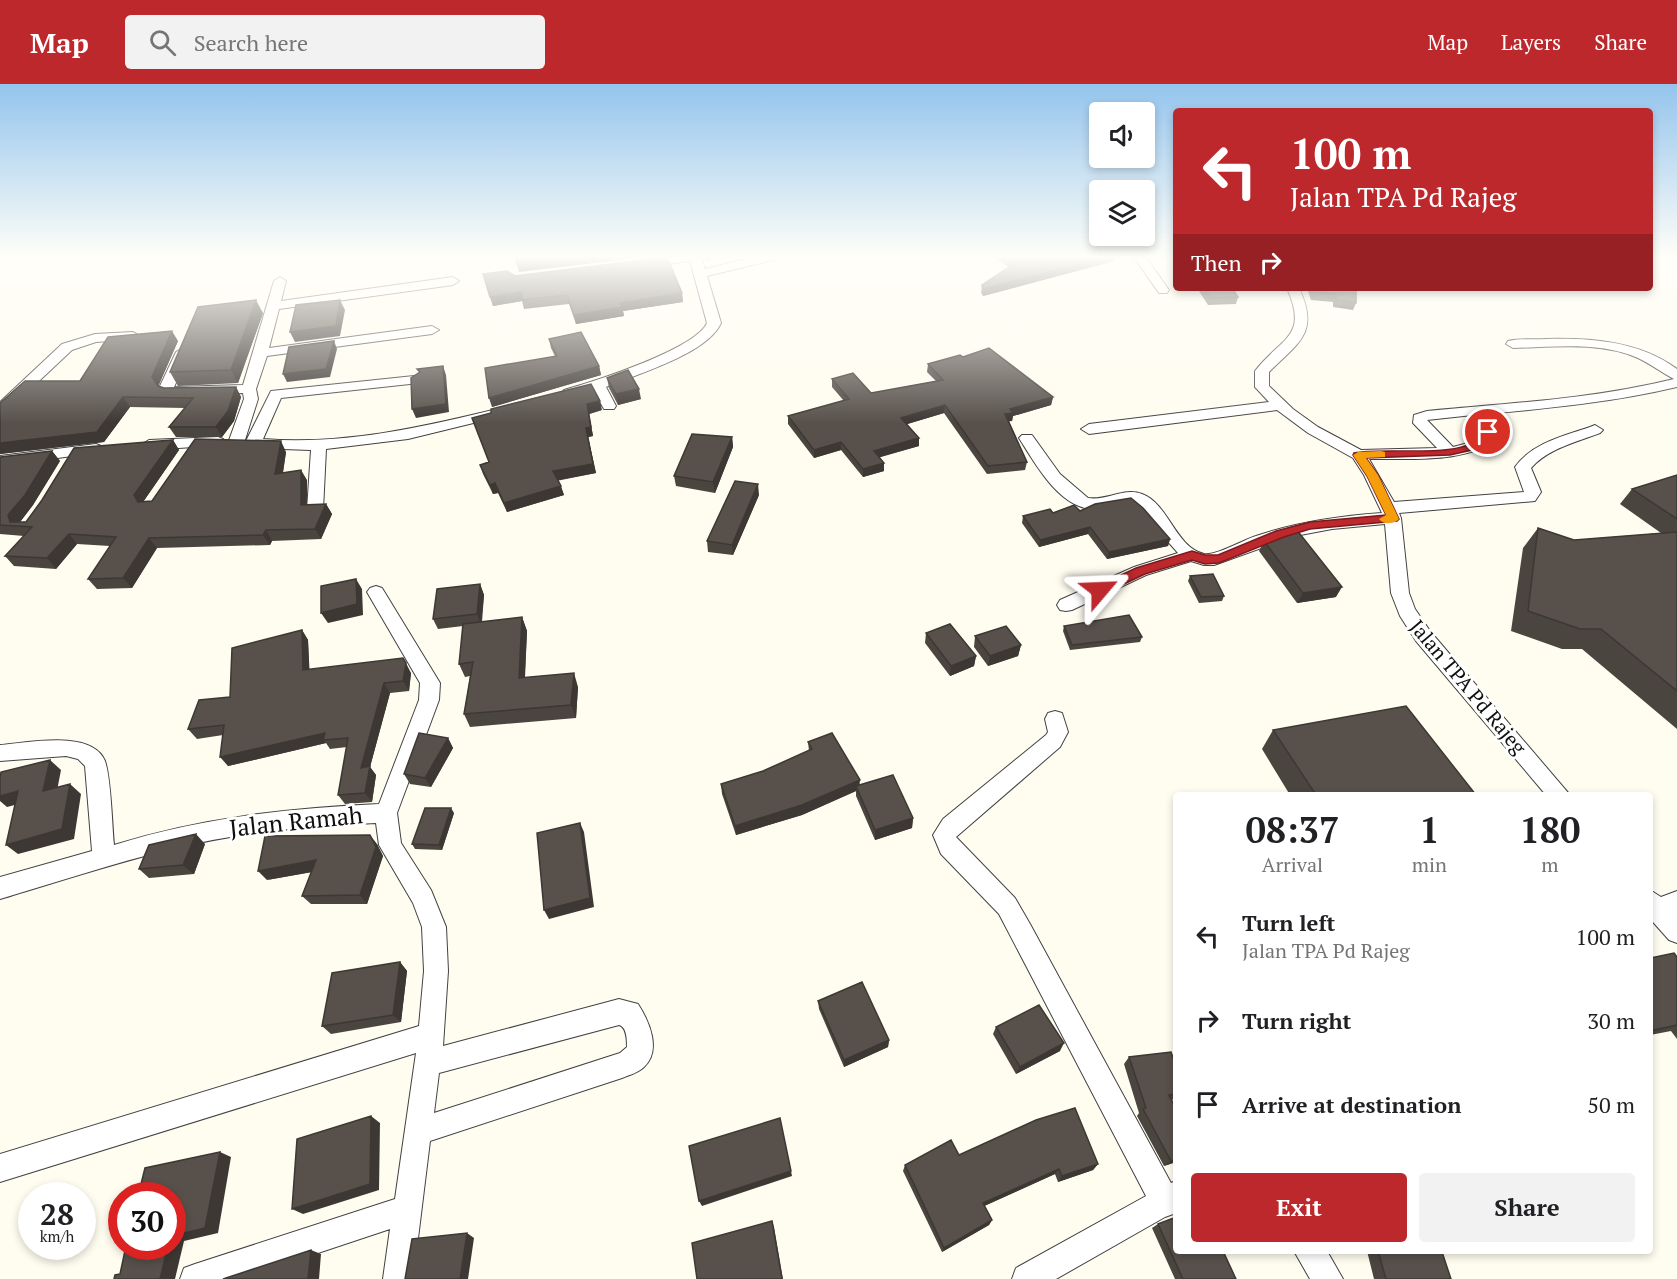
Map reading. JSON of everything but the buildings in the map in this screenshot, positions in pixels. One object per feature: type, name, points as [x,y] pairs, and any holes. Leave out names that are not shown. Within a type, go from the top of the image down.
[{"type":"street","points":[[236,442],[251,399],[249,389],[272,312]]},
{"type":"street","points":[[555,397],[598,385],[692,346],[710,332],[714,323],[711,312]]},
{"type":"street","name":"Jalan TPA Pd Rajeg","points":[[1304,312],[1301,331],[1262,371],[1262,387],[1279,405],[1313,430],[1358,455],[1372,475],[1391,514],[1400,593],[1406,611],[1423,636],[1556,792]]},
{"type":"street","points":[[261,353],[432,330]]},
{"type":"street","points":[[0,410],[67,347],[95,338],[136,336]]},
{"type":"street","points":[[190,337],[167,386],[168,391],[249,389]]},
{"type":"street","points":[[1513,344],[1614,345],[1639,354],[1677,376]]},
{"type":"street","points":[[253,442],[276,394],[414,380]]},
{"type":"street","points":[[1450,452],[1420,423],[1419,418],[1427,415],[1561,403],[1639,392],[1677,383]]},
{"type":"street","points":[[598,385],[609,406]]},
{"type":"street","points":[[1089,429],[1279,405]]},
{"type":"street","points":[[130,446],[196,442],[253,442],[320,446],[415,432],[513,408]]},
{"type":"street","points":[[1358,455],[1450,452],[1481,445],[1490,435],[1478,411]]},
{"type":"street","points":[[1027,438],[1062,485],[1080,501],[1089,504],[1123,497],[1139,498],[1192,555],[1205,560],[1219,559],[1269,538],[1310,525],[1529,497],[1533,492],[1532,487],[1522,467],[1527,461],[1541,452],[1595,430]]},
{"type":"street","points":[[183,460],[196,442]]},
{"type":"street","points":[[315,510],[320,446]]},
{"type":"street","points":[[0,461],[108,448]]},
{"type":"street","points":[[64,470],[75,452]]},
{"type":"street","points":[[1066,605],[1140,571],[1192,555]]},
{"type":"street","points":[[376,592],[430,682],[429,700],[386,813]]},
{"type":"street","points":[[1027,1279],[1171,1199],[1119,1118],[1007,906],[949,847],[944,835],[951,826],[1053,741],[1058,732],[1055,719]]},
{"type":"street","points":[[0,753],[66,748],[84,752],[95,763],[104,858]]},
{"type":"street","name":"Jalan Ramah","points":[[0,888],[183,835],[302,817],[386,813],[390,845],[423,898],[434,927],[436,971],[431,1035],[398,1279]]},
{"type":"street","points":[[1659,906],[1677,932]]},
{"type":"street","points":[[417,1132],[622,1065],[635,1059],[640,1050],[636,1022],[629,1013],[619,1012],[427,1063]]},
{"type":"street","points":[[0,1168],[431,1035]]},
{"type":"street","points":[[195,1279],[407,1209]]},
{"type":"street","points":[[1311,1254],[1328,1279]]},
{"type":"slow traffic","points":[[1381,455],[1358,455],[1372,475],[1393,519],[1385,519]]},
{"type":"route","points":[[1100,590],[1140,571],[1192,555],[1205,560],[1219,559],[1236,550],[1310,525],[1393,519],[1372,475],[1358,455],[1450,452],[1481,445],[1490,435],[1488,432]]}]
